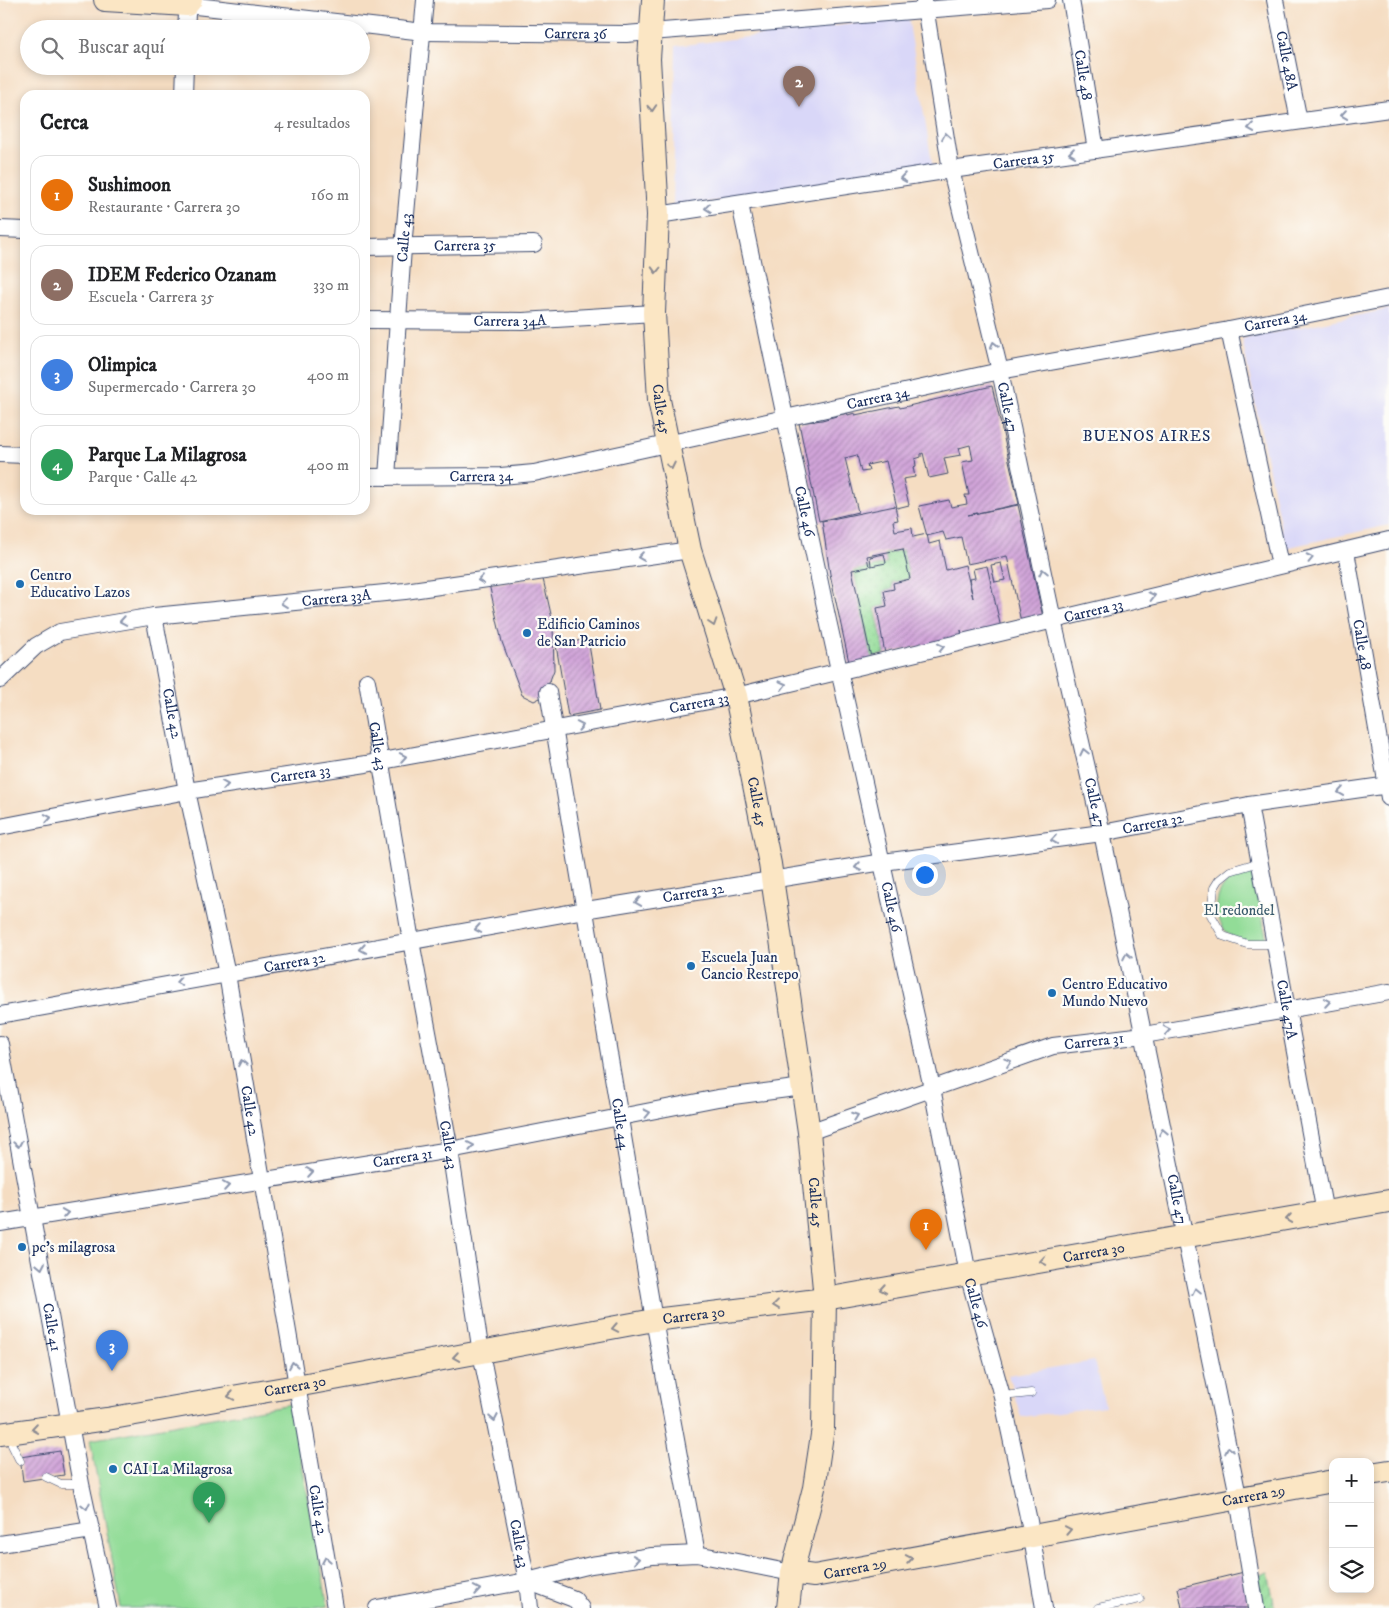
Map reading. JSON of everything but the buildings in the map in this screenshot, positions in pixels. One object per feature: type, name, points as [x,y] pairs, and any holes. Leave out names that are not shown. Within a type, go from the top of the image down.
[{"type":"main road","name":"Carrera 36","points":[[105,0],[189,2]]},
{"type":"main road","name":"Calle 45","points":[[653,0],[649,59],[658,215],[654,313],[659,400],[666,443],[690,550],[736,696],[772,880],[809,1132],[825,1299],[823,1428],[814,1488],[792,1573],[788,1608]]},
{"type":"main road","name":"Carrera 30","points":[[6,1440],[71,1424],[481,1353],[654,1320],[825,1299],[1389,1201]]},
{"type":"main road","points":[[1374,1473],[1389,1471]]},
{"type":"main road","name":"Carrera 29","points":[[792,1573],[814,1576],[1329,1482]]},
{"type":"street","name":"Calle 43","points":[[388,477],[403,248],[424,32],[425,0]]},
{"type":"street","name":"Carrera 36","points":[[370,25],[424,32],[650,33],[925,5],[1047,0]]},
{"type":"street","name":"Calle 48","points":[[1071,0],[1096,150]]},
{"type":"street","name":"Calle 48A","points":[[1275,0],[1299,122]]},
{"type":"street","points":[[187,20],[189,2]]},
{"type":"street","name":"Carrera 36","points":[[189,2],[330,20]]},
{"type":"street","name":"Calle 47","points":[[925,5],[951,170],[1000,371],[1053,620],[1102,833],[1238,1498],[1256,1608]]},
{"type":"street","points":[[184,90],[185,75]]},
{"type":"street","name":"Carrera 35","points":[[658,215],[740,204],[951,170],[1389,109]]},
{"type":"street","name":"Calle 46","points":[[740,204],[827,616],[841,670],[932,1088],[968,1274],[1002,1396],[1032,1536],[1044,1608]]},
{"type":"street","points":[[0,229],[20,230]]},
{"type":"street","name":"Carrera 35","points":[[370,247],[534,244]]},
{"type":"street","name":"Carrera 34","points":[[370,476],[501,476],[534,473],[1000,371],[1228,330],[1389,298]]},
{"type":"street","name":"Carrera 34A","points":[[370,320],[524,321],[654,313]]},
{"type":"street","points":[[1228,330],[1280,565]]},
{"type":"street","points":[[0,454],[20,455]]},
{"type":"street","name":"Carrera 33","points":[[0,827],[187,791],[381,761],[555,731],[736,696],[1389,540]]},
{"type":"street","name":"Carrera 33A","points":[[0,680],[36,646],[60,632],[154,616],[404,591],[690,550]]},
{"type":"street","name":"Calle 48","points":[[1346,551],[1388,790]]},
{"type":"street","name":"Calle 42","points":[[154,616],[187,791],[227,974],[335,1608]]},
{"type":"street","name":"Calle 43","points":[[367,681],[411,941],[450,1150],[481,1353],[527,1581],[530,1608]]},
{"type":"street","name":"Calle 44","points":[[548,692],[654,1320],[697,1554]]},
{"type":"street","name":"Carrera 32","points":[[0,1015],[585,910],[883,862],[1102,833],[1249,805],[1388,790]]},
{"type":"street","name":"Calle 47A","points":[[1249,805],[1325,1213]]},
{"type":"street","name":"Carrera 31","points":[[809,1132],[1053,1046],[1144,1035],[1287,1008],[1389,992]]},
{"type":"street","name":"Calle 41","points":[[0,1044],[81,1484],[108,1608]]},
{"type":"street","name":"Carrera 31","points":[[0,1223],[450,1150],[718,1098],[803,1087]]},
{"type":"street","points":[[0,1544],[92,1530]]},
{"type":"street","name":"Carrera 29","points":[[377,1608],[527,1581],[590,1565],[652,1556],[697,1554],[792,1573]]},
{"type":"street","points":[[527,1581],[574,1600],[581,1608]]},
{"type":"lane","points":[[1260,862],[1230,871],[1219,880],[1214,888],[1211,915],[1223,936],[1247,944],[1276,944]]},
{"type":"lane","points":[[1002,1396],[1031,1393]]},
{"type":"lane","points":[[6,1440],[20,1461]]},
{"type":"lane","points":[[46,1477],[61,1484],[81,1484]]},
{"type":"lane","points":[[1098,1608],[1140,1599]]},
{"type":"shaded area","points":[[908,17],[933,169],[673,207],[676,46]]},
{"type":"shaded area","points":[[1389,309],[1389,525],[1285,548],[1242,339]]},
{"type":"shaded area","points":[[1094,1361],[1105,1406],[1021,1417],[1008,1375]]},
{"type":"green space","points":[[903,550],[909,579],[892,582],[893,589],[884,591],[886,605],[875,608],[885,654],[871,657],[854,571],[887,564],[885,554]]},
{"type":"green space","name":"El redondel","points":[[1253,870],[1267,941],[1238,942],[1225,930],[1220,922],[1217,906],[1218,897],[1230,879]]},
{"type":"green space","points":[[291,1404],[328,1606],[315,1608],[121,1608],[90,1440]]},
{"type":"green space","points":[[1268,1572],[1275,1608],[1263,1608],[1257,1576]]},
{"type":"place","name":"IDEM Federico Ozanam","points":[[799,107]]},
{"type":"place","name":"Centro Educativo Lazos","points":[[20,584]]},
{"type":"place","name":"Edificio Caminos de San Patricio","points":[[527,633]]},
{"type":"place","name":"Escuela Juan Cancio Restrepo","points":[[691,966]]},
{"type":"place","name":"Centro Educativo Mundo Nuevo","points":[[1052,993]]},
{"type":"place","name":"pc's milagrosa","points":[[22,1247]]},
{"type":"place","name":"Sushimoon","points":[[926,1250]]},
{"type":"place","name":"Olimpica","points":[[112,1371]]},
{"type":"place","name":"CAI La Milagrosa","points":[[113,1469]]},
{"type":"place","name":"Parque La Milagrosa","points":[[209,1523]]},
{"type":"district","name":"BUENOS AIRES","points":[[1147,436]]}]
